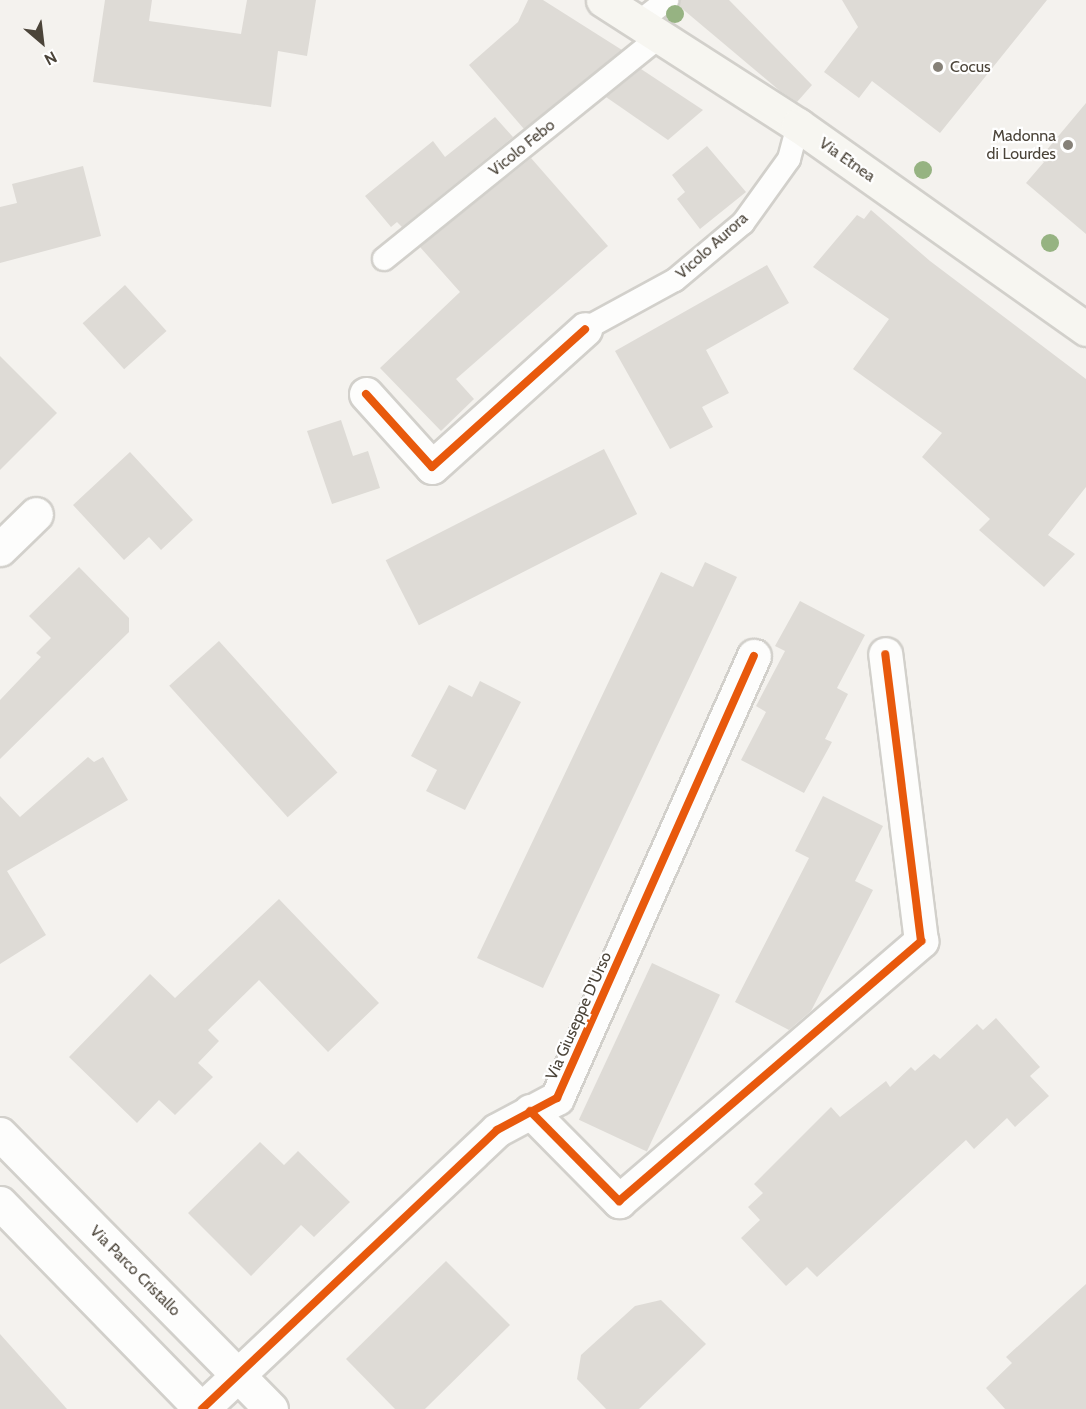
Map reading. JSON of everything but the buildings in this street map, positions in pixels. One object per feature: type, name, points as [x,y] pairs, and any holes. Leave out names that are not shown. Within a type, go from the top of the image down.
[{"type":"main road","name":"Via Etnea","points":[[603,0],[798,125],[1086,328]]},
{"type":"street","points":[[366,394],[432,467],[585,329]]},
{"type":"street","points":[[0,549],[36,514]]},
{"type":"street","points":[[530,1111],[620,1201],[921,941],[885,654]]},
{"type":"street","name":"Via Giuseppe D'Urso","points":[[202,1409],[497,1131],[557,1098],[754,656]]},
{"type":"street","name":"Via Parco Cristallo","points":[[0,1134],[271,1409]]},
{"type":"street","points":[[0,1203],[202,1409]]},
{"type":"lane","name":"Vicolo Febo","points":[[384,259],[649,29],[667,0]]},
{"type":"lane","name":"Vicolo Aurora","points":[[585,329],[675,280],[743,223],[789,159],[798,125]]},
{"type":"cycle path","points":[[366,394],[432,467],[585,329]]},
{"type":"cycle path","points":[[530,1111],[619,1201],[921,941],[885,654]]},
{"type":"cycle path","points":[[202,1409],[497,1130],[557,1098],[754,656]]},
{"type":"place","name":"Cocus","points":[[938,67]]},
{"type":"place","name":"Madonna di Lourdes","points":[[1068,145]]}]
